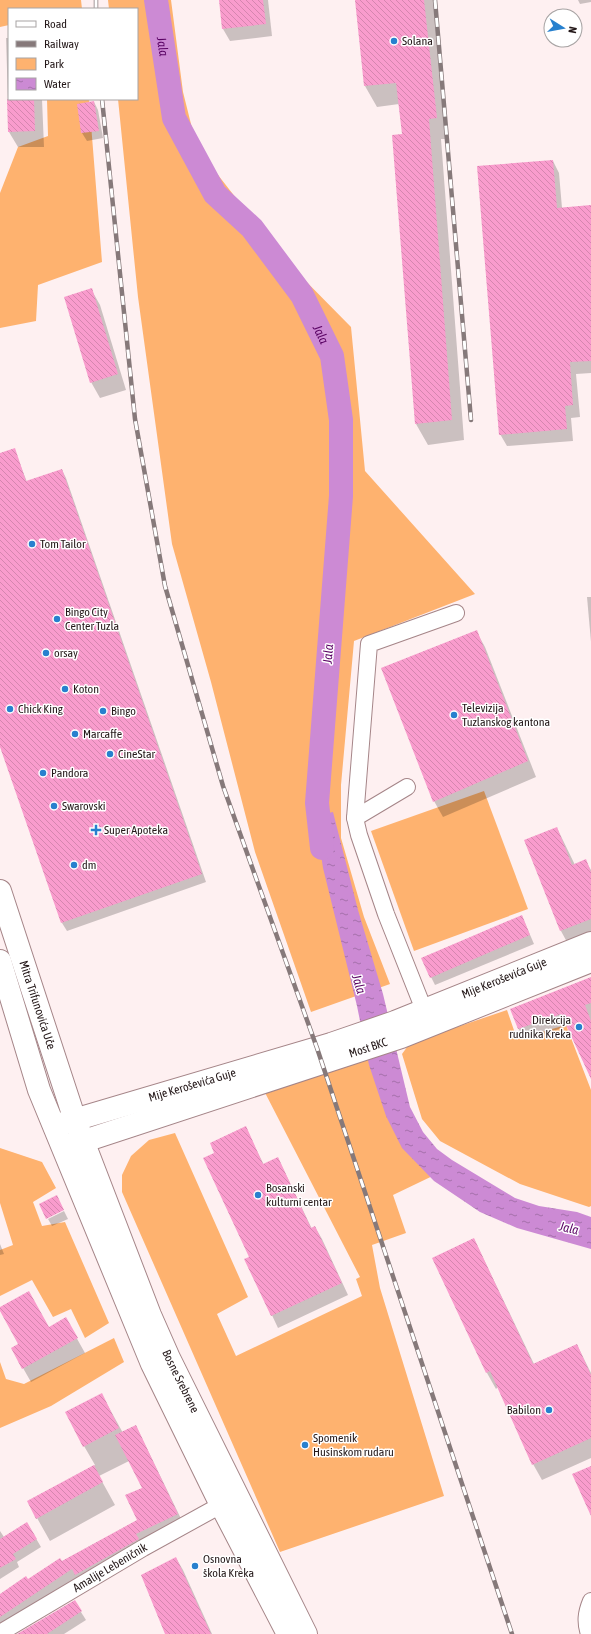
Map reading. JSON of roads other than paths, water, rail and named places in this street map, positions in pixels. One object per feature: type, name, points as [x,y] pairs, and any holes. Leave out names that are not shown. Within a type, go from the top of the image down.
[{"type":"main road","name":"Mitra Trifunovića Uče","points":[[0,891],[75,1120]]},
{"type":"main road","name":"Mije Keroševića Guje","points":[[428,1018],[591,944]]},
{"type":"main road","name":"Mitra Trifunovića Uče","points":[[0,961],[39,1090],[63,1148]]},
{"type":"main road","name":"Mije Keroševića Guje","points":[[398,1029],[591,961]]},
{"type":"main road","name":"Most BKC","points":[[333,1051],[398,1029]]},
{"type":"main road","name":"Mije Keroševića Guje","points":[[53,1126],[333,1051]]},
{"type":"main road","name":"Mije Keroševića Guje","points":[[63,1148],[333,1051]]},
{"type":"main road","name":"Bosne Srebrene","points":[[75,1120],[150,1315],[166,1351],[306,1634]]},
{"type":"main road","name":"Bosne Srebrene","points":[[63,1148],[152,1364],[221,1505],[288,1634]]},
{"type":"street","points":[[428,1018],[386,914],[358,835],[354,818],[369,644],[456,613]]},
{"type":"street","points":[[354,818],[407,787]]},
{"type":"street","name":"Amalije Lebeničnik","points":[[0,1633],[143,1548],[221,1505]]},
{"type":"street","points":[[589,1634],[586,1625],[586,1618],[591,1601]]},
{"type":"water","points":[[333,812],[358,910],[383,994],[410,1107],[423,1132],[437,1149],[452,1160],[515,1198],[539,1206],[577,1212],[591,1217],[591,1249],[517,1228],[480,1212],[434,1181],[402,1148],[386,1116],[369,1065],[357,1006],[323,868],[315,816]]},
{"type":"waterway","name":"Jala","points":[[156,0],[174,118],[215,194],[252,228],[302,295],[332,356],[341,420],[341,496],[317,803],[322,848]]},
{"type":"railway","points":[[96,0],[96,8]]},
{"type":"railway","points":[[435,0],[471,420]]},
{"type":"railway","points":[[102,100],[135,419],[165,586],[223,786],[317,1048],[512,1634]]},
{"type":"place","name":"Solana","points":[[394,41]]},
{"type":"place","name":"Tom Tailor","points":[[32,544]]},
{"type":"place","name":"Bingo City Center Tuzla","points":[[57,619]]},
{"type":"place","name":"orsay","points":[[46,653]]},
{"type":"place","name":"Koton","points":[[65,689]]},
{"type":"place","name":"Chick King","points":[[10,709]]},
{"type":"place","name":"Bingo","points":[[103,711]]},
{"type":"place","name":"Televizija Tuzlanskog kantona","points":[[454,715]]},
{"type":"place","name":"Marcaffe","points":[[75,734]]},
{"type":"place","name":"CineStar","points":[[110,754]]},
{"type":"place","name":"Pandora","points":[[43,773]]},
{"type":"place","name":"Swarovski","points":[[54,806]]},
{"type":"place","name":"Super Apoteka","points":[[96,830]]},
{"type":"place","name":"dm","points":[[74,865]]},
{"type":"place","name":"Direkcija rudnika Kreka","points":[[579,1027]]},
{"type":"place","name":"Bosanski kulturni centar","points":[[258,1195]]},
{"type":"place","name":"Babilon","points":[[549,1410]]},
{"type":"place","name":"Spomenik Husinskom rudaru","points":[[305,1445]]},
{"type":"place","name":"Osnovna škola Kreka","points":[[195,1566]]}]
